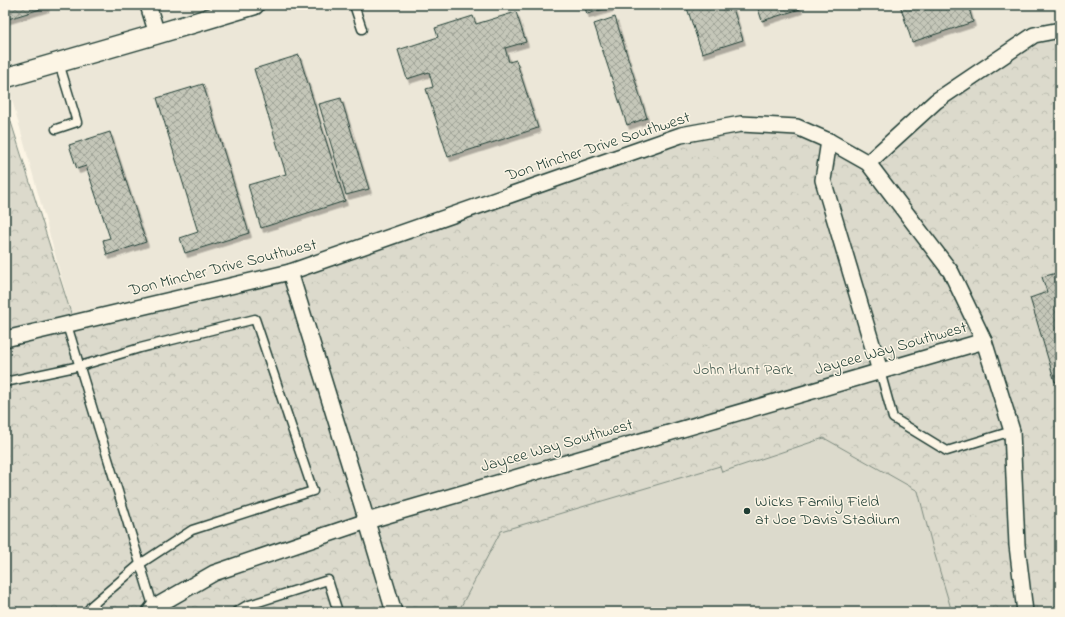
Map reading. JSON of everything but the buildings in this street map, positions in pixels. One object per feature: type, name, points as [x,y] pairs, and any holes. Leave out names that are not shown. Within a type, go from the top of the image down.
[{"type":"street","points":[[148,5],[157,34]]},
{"type":"street","points":[[5,78],[254,5]]},
{"type":"street","points":[[868,163],[936,101],[1034,35],[1060,30]]},
{"type":"street","name":"Don Mincher Drive Southwest","points":[[5,339],[290,272],[681,135],[741,124],[797,127],[829,141],[868,163],[951,272],[984,341],[1012,431],[1017,545],[1025,612]]},
{"type":"street","points":[[829,141],[823,180],[880,371]]},
{"type":"street","points":[[290,272],[394,612]]},
{"type":"street","name":"Jaycee Way Southwest","points":[[153,611],[214,572],[367,521],[984,341]]},
{"type":"lane","points":[[354,5],[362,29]]},
{"type":"lane","points":[[56,129],[77,122],[58,63]]},
{"type":"lane","points":[[5,382],[80,366],[140,348],[255,319],[313,491],[192,530],[140,564],[91,606],[87,612]]},
{"type":"lane","points":[[67,325],[153,611]]},
{"type":"lane","points":[[880,371],[893,418],[947,451],[1012,431]]},
{"type":"lane","points":[[236,612],[246,606],[328,580],[338,612]]},
{"type":"shaded area","points":[[5,5],[1060,5],[1060,30],[868,163],[290,272],[74,323],[5,74]]},
{"type":"green space","name":"John Hunt Park","points":[[1060,30],[1060,612],[5,612],[5,103],[74,323],[290,272],[681,135],[797,127],[868,163],[936,101],[1034,35]]},
{"type":"green space","name":"Wicks Family Field at Joe Davis Stadium","points":[[824,438],[918,491],[952,612],[458,612],[501,531],[720,466],[722,472]]},
{"type":"place","name":"Wicks Family Field at Joe Davis Stadium","points":[[747,511]]}]
